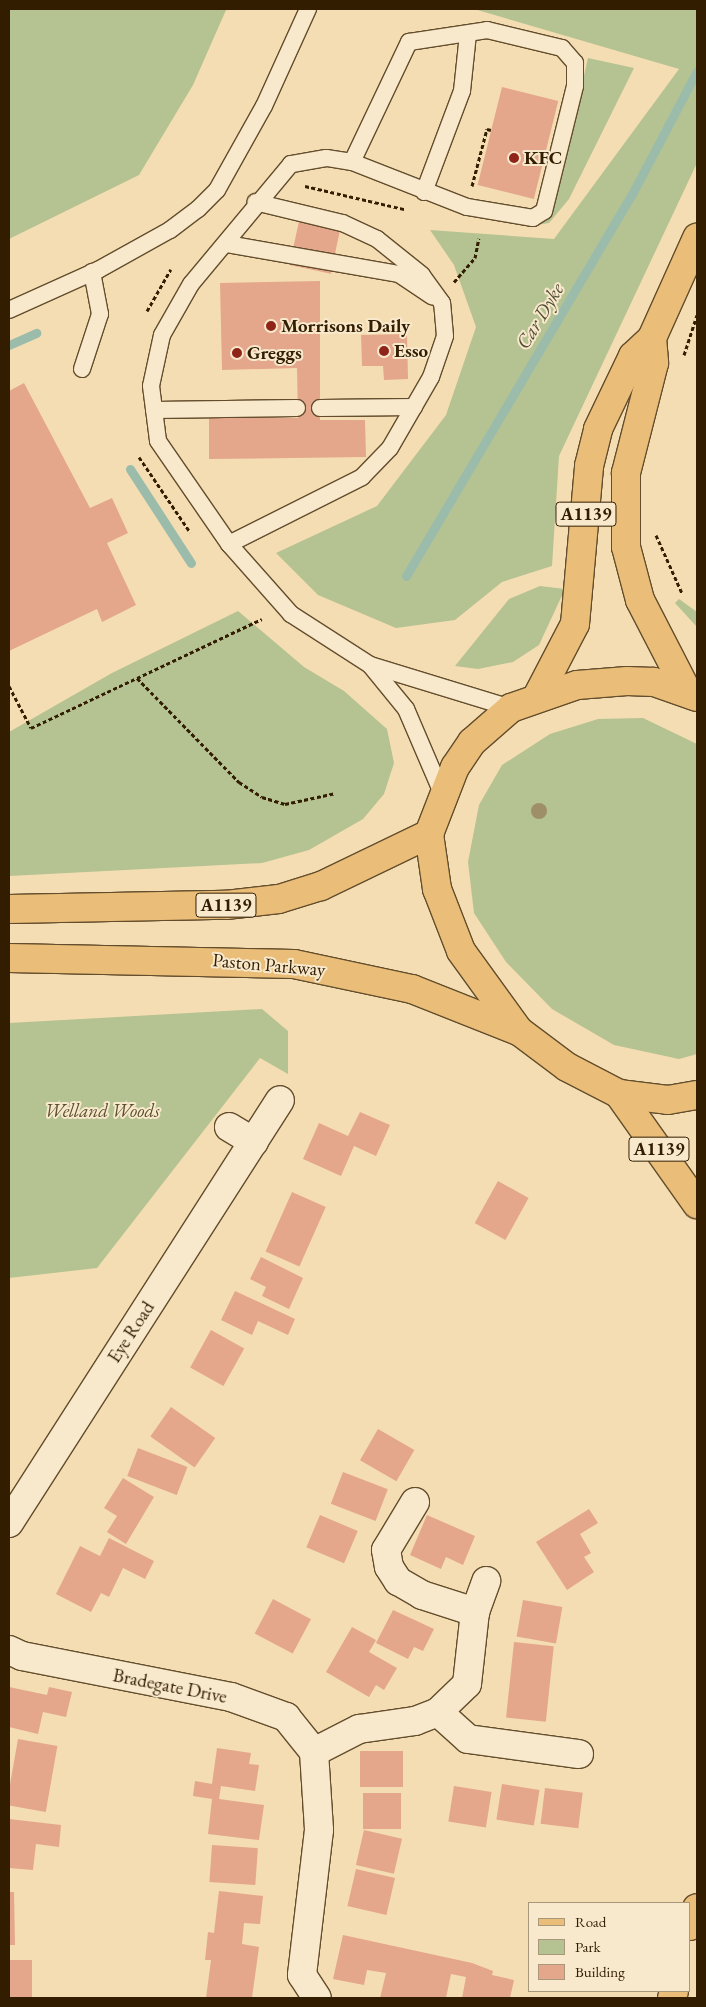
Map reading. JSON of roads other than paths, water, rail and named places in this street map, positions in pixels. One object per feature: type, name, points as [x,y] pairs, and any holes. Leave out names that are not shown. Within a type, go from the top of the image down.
[{"type":"main road","name":"A1139","points":[[537,697],[577,618],[589,466],[598,429],[633,356],[652,338],[697,238]]},
{"type":"main road","name":"A1139","points":[[652,338],[654,363],[626,473],[626,547],[640,600],[693,695]]},
{"type":"main road","points":[[693,695],[654,682],[627,681],[577,685],[537,697],[511,708],[472,742],[442,793],[429,834],[437,889],[460,951],[519,1031],[567,1067],[619,1094],[668,1100],[697,1095]]},
{"type":"main road","name":"A1139","points":[[9,909],[226,905],[279,898],[321,886],[429,834]]},
{"type":"main road","name":"Paston Parkway","points":[[9,958],[294,964],[412,989],[519,1031]]},
{"type":"main road","name":"A1139","points":[[619,1094],[697,1204]]},
{"type":"main road","points":[[691,1923],[697,1908]]},
{"type":"street","name":"Eye Road","points":[[9,1523],[280,1100]]},
{"type":"street","points":[[229,1127],[254,1142]]},
{"type":"street","points":[[415,1502],[386,1550],[389,1567],[398,1582],[422,1595],[475,1612]]},
{"type":"street","points":[[318,1998],[302,1975],[319,1830],[314,1752],[359,1729],[415,1721],[438,1712],[467,1684],[475,1612],[486,1581]]},
{"type":"street","name":"Bradegate Drive","points":[[9,1650],[22,1656],[231,1697],[286,1716],[314,1752]]},
{"type":"street","points":[[438,1712],[468,1739],[580,1754]]},
{"type":"lane","points":[[9,310],[92,272],[170,230],[217,190],[264,106],[308,9]]},
{"type":"lane","points":[[352,162],[409,42],[487,30],[562,48],[575,63],[575,86],[544,211],[533,218],[511,217],[467,207],[424,192],[352,162],[326,158],[291,164],[255,202],[227,244],[190,284],[162,335],[151,386],[158,441],[229,544],[290,614],[370,665],[511,708]]},
{"type":"lane","points":[[424,192],[462,91],[468,34]]},
{"type":"lane","points":[[229,544],[362,477],[390,448],[431,377],[445,336],[441,301],[422,276],[377,239],[342,224],[255,202]]},
{"type":"lane","points":[[227,244],[399,274],[441,301]]},
{"type":"lane","points":[[82,369],[100,314],[92,272]]},
{"type":"lane","points":[[320,408],[414,407]]},
{"type":"lane","points":[[154,410],[297,408]]},
{"type":"lane","points":[[370,665],[406,709],[442,793]]},
{"type":"waterway","name":"Car Dyke","points":[[406,576],[631,196],[697,71]]},
{"type":"waterway","points":[[9,345],[36,333]]},
{"type":"waterway","points":[[130,469],[191,563]]},
{"type":"place","name":"KFC","points":[[514,158]]},
{"type":"place","name":"Morrisons Daily","points":[[271,326]]},
{"type":"place","name":"Esso","points":[[384,351]]},
{"type":"place","name":"Greggs","points":[[237,353]]},
{"type":"park label","name":"Welland Woods","points":[[102,1111]]}]
